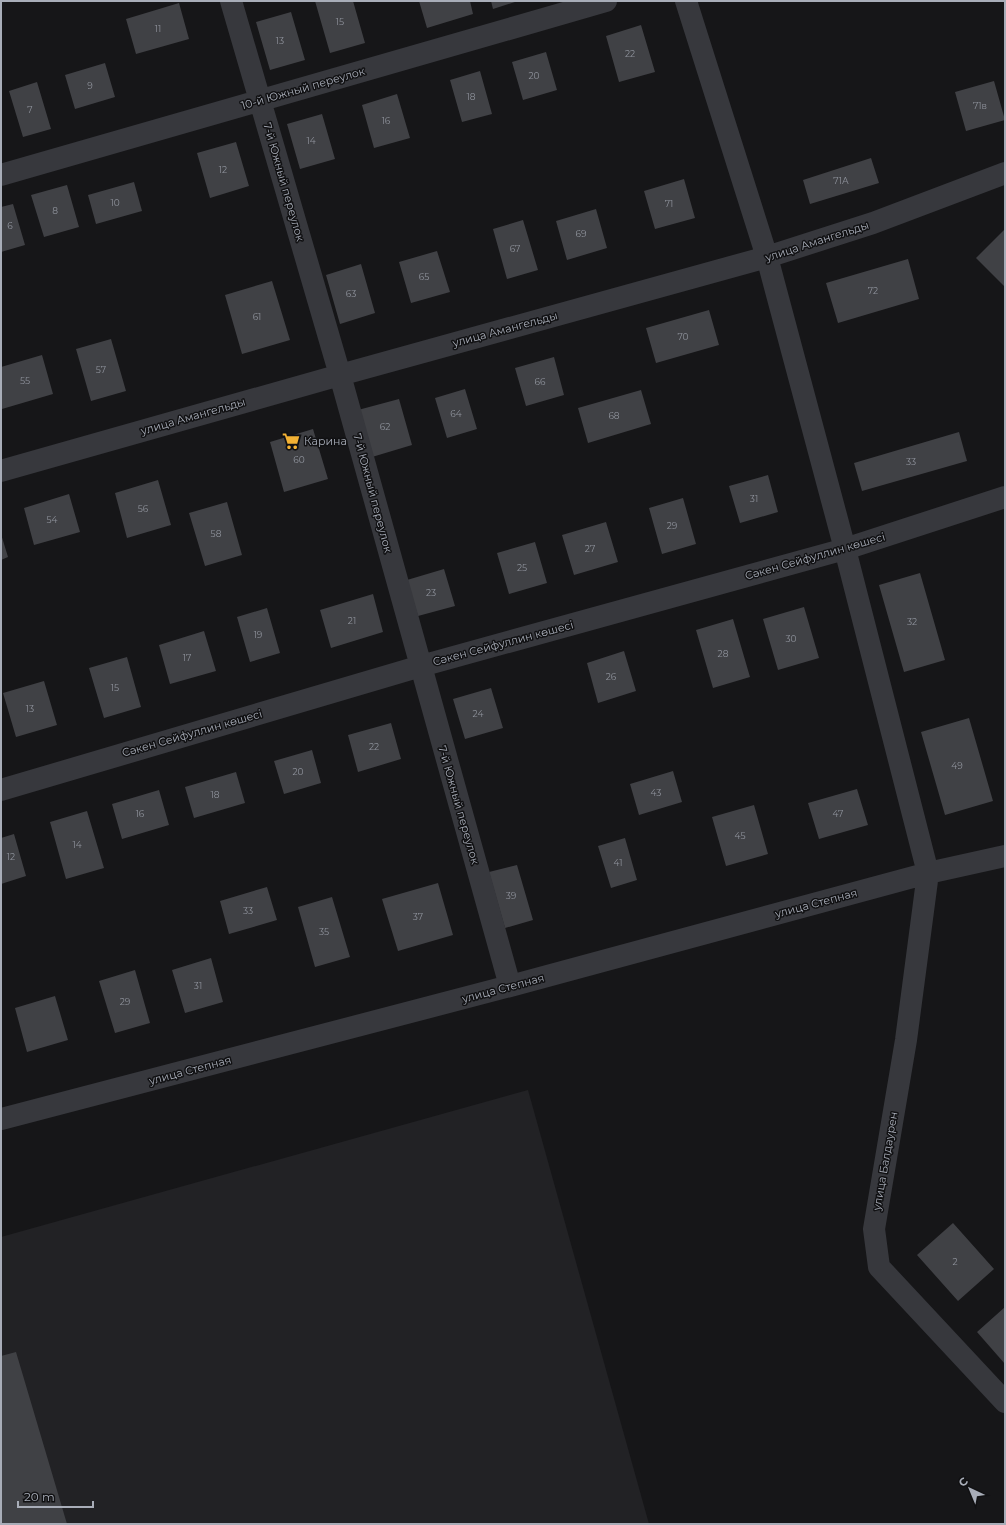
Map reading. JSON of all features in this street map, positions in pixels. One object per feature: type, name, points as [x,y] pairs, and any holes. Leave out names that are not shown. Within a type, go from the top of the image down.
[{"type":"street","name":"7-й Южный переулок","points":[[231,1],[340,375],[510,986]]},
{"type":"street","name":"10-й Южный переулок","points":[[1,175],[606,1]]},
{"type":"street","points":[[686,1],[767,257],[845,549],[928,873]]},
{"type":"street","name":"улица Амангельды","points":[[1,471],[340,375],[767,257],[873,223],[1005,173]]},
{"type":"street","name":"Сәкен Сейфуллин көшесі","points":[[1,790],[421,666],[845,549],[1005,497]]},
{"type":"street","name":"улица Степная","points":[[1,1119],[510,986],[928,873],[1005,856]]},
{"type":"street","name":"улица Балдаурен","points":[[928,873],[906,1040],[874,1229],[879,1267],[1005,1402]]},
{"type":"shaded area","points":[[528,1090],[649,1524],[1,1524],[1,1237]]},
{"type":"building","points":[[315,1],[353,1],[365,43],[330,53]]},
{"type":"building","points":[[419,1],[470,1],[473,14],[427,28]]},
{"type":"building","points":[[491,1],[518,1],[493,9]]},
{"type":"building","points":[[179,3],[189,39],[136,54],[126,19]]},
{"type":"building","points":[[291,12],[305,60],[270,70],[256,22]]},
{"type":"building","points":[[641,25],[655,72],[619,82],[606,36]]},
{"type":"building","points":[[546,52],[557,90],[523,100],[512,62]]},
{"type":"building","points":[[105,63],[115,97],[75,109],[65,75]]},
{"type":"building","points":[[480,71],[492,114],[462,122],[450,80]]},
{"type":"building","points":[[994,81],[1005,120],[966,131],[955,92]]},
{"type":"building","points":[[37,82],[51,129],[23,137],[9,91]]},
{"type":"building","points":[[397,94],[410,138],[374,148],[362,105]]},
{"type":"building","points":[[322,114],[335,159],[300,169],[287,124]]},
{"type":"building","points":[[236,142],[249,186],[210,198],[197,153]]},
{"type":"building","points":[[871,158],[879,183],[810,204],[803,180]]},
{"type":"building","points":[[684,179],[695,218],[655,229],[644,191]]},
{"type":"building","points":[[134,182],[142,211],[96,224],[88,195]]},
{"type":"building","points":[[67,185],[79,227],[44,237],[31,195]]},
{"type":"building","points":[[13,204],[25,245],[1,252],[1,207]]},
{"type":"building","points":[[596,209],[607,248],[567,260],[556,221]]},
{"type":"building","points":[[523,220],[538,270],[507,279],[493,229]]},
{"type":"building","points":[[1005,229],[1005,285],[1004,286],[976,258]]},
{"type":"building","points":[[437,251],[450,292],[411,303],[399,262]]},
{"type":"building","points":[[908,259],[919,299],[838,323],[826,283]]},
{"type":"building","points":[[361,264],[375,313],[340,324],[326,275]]},
{"type":"building","points":[[272,281],[290,340],[242,354],[225,295]]},
{"type":"building","points":[[709,310],[719,345],[656,363],[646,328]]},
{"type":"building","points":[[111,339],[126,391],[91,401],[76,349]]},
{"type":"building","points":[[42,355],[53,394],[2,409],[1,367]]},
{"type":"building","points":[[554,357],[564,395],[526,406],[515,368]]},
{"type":"building","points":[[465,389],[477,429],[447,438],[435,398]]},
{"type":"building","points":[[641,390],[651,424],[588,443],[578,408]]},
{"type":"building","points":[[399,399],[412,445],[372,457],[358,410]]},
{"type":"building","points":[[313,429],[328,479],[284,492],[270,442]]},
{"type":"building","points":[[959,432],[967,461],[862,491],[854,463]]},
{"type":"building","points":[[768,475],[778,512],[740,523],[729,486]]},
{"type":"building","points":[[158,480],[171,525],[127,538],[115,493]]},
{"type":"building","points":[[69,494],[80,532],[34,545],[24,508]]},
{"type":"building","points":[[683,498],[696,544],[662,554],[649,508]]},
{"type":"building","points":[[227,502],[242,555],[205,566],[189,513]]},
{"type":"building","points":[[606,522],[618,562],[574,575],[562,535]]},
{"type":"building","points":[[1,534],[8,557],[1,560]]},
{"type":"building","points":[[535,542],[547,583],[509,594],[497,553]]},
{"type":"building","points":[[444,569],[455,606],[418,616],[407,580]]},
{"type":"building","points":[[920,573],[945,660],[904,672],[879,585]]},
{"type":"building","points":[[373,594],[383,632],[331,648],[320,610]]},
{"type":"building","points":[[804,607],[819,658],[778,670],[763,619]]},
{"type":"building","points":[[267,608],[280,653],[250,662],[237,617]]},
{"type":"building","points":[[733,619],[750,677],[713,688],[696,630]]},
{"type":"building","points":[[204,631],[216,671],[170,684],[159,645]]},
{"type":"building","points":[[624,651],[636,691],[598,703],[587,663]]},
{"type":"building","points":[[127,657],[141,707],[104,718],[89,668]]},
{"type":"building","points":[[44,681],[57,725],[16,737],[3,693]]},
{"type":"building","points":[[491,688],[503,728],[465,739],[453,699]]},
{"type":"building","points":[[969,718],[993,801],[945,815],[921,732]]},
{"type":"building","points":[[391,723],[401,759],[358,772],[348,735]]},
{"type":"building","points":[[312,750],[321,783],[284,794],[274,761]]},
{"type":"building","points":[[673,771],[682,802],[639,815],[630,784]]},
{"type":"building","points":[[236,772],[245,803],[194,818],[185,787]]},
{"type":"building","points":[[857,789],[868,825],[819,839],[808,803]]},
{"type":"building","points":[[159,790],[169,825],[122,839],[112,804]]},
{"type":"building","points":[[754,805],[768,854],[726,866],[712,817]]},
{"type":"building","points":[[87,811],[104,868],[66,879],[50,822]]},
{"type":"building","points":[[14,834],[26,876],[1,884],[1,838]]},
{"type":"building","points":[[625,838],[637,880],[611,888],[598,846]]},
{"type":"building","points":[[517,865],[533,920],[505,928],[489,872]]},
{"type":"building","points":[[438,883],[453,935],[398,951],[382,899]]},
{"type":"building","points":[[267,887],[277,920],[229,934],[220,901]]},
{"type":"building","points":[[332,897],[350,957],[315,967],[298,907]]},
{"type":"building","points":[[211,958],[223,1002],[185,1013],[172,970]]},
{"type":"building","points":[[135,970],[150,1023],[115,1033],[99,981]]},
{"type":"building","points":[[55,996],[68,1040],[27,1052],[15,1008]]},
{"type":"building","points":[[953,1223],[994,1269],[958,1301],[917,1255]]},
{"type":"building","points":[[1005,1307],[1005,1364],[977,1332]]},
{"type":"building","points":[[16,1352],[67,1524],[1,1524],[1,1356]]},
{"type":"place","name":"Карина","points":[[291,441]]}]
